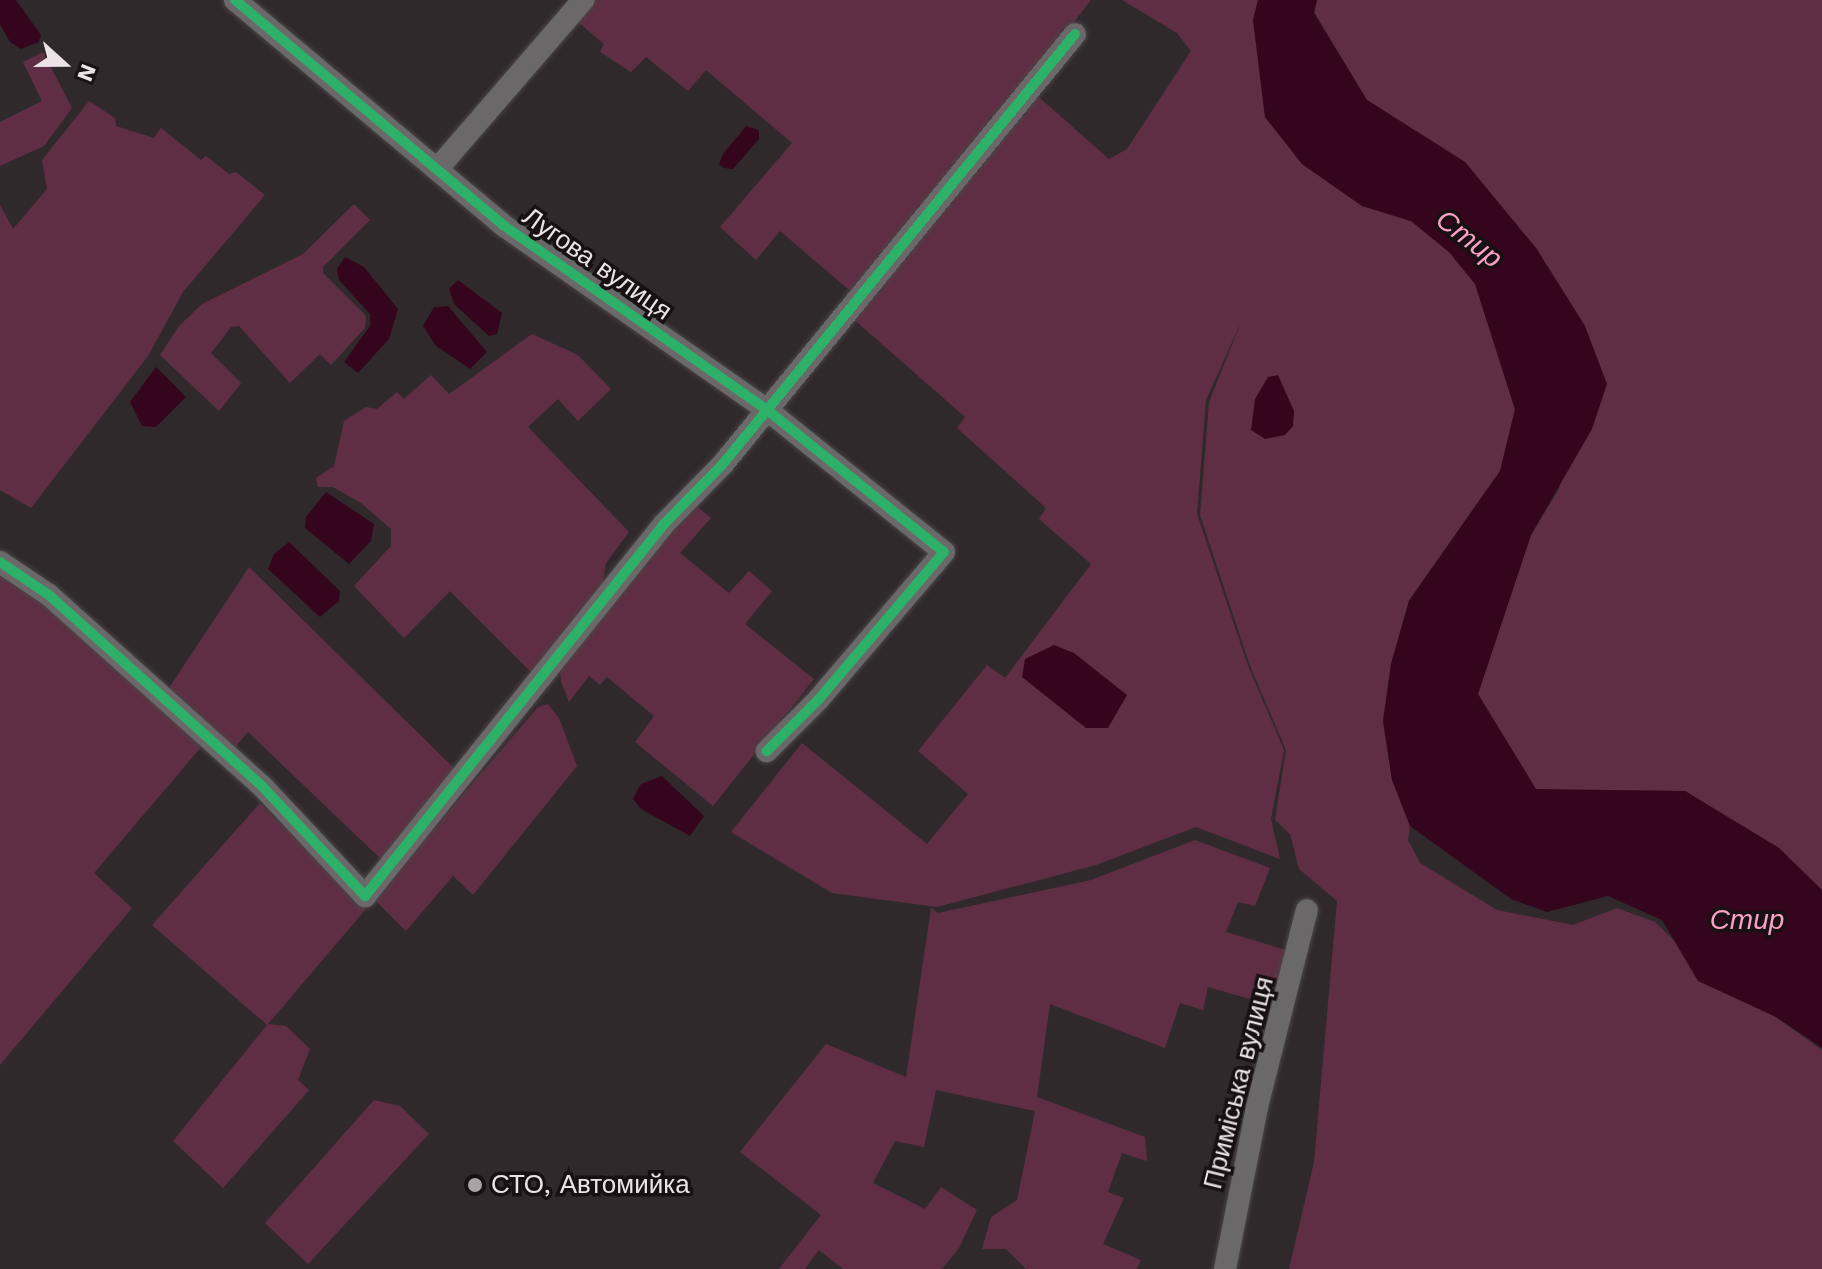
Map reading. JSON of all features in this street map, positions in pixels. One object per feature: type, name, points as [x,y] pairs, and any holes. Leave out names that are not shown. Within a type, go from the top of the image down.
[{"type":"street","name":"Лугова вулиця","points":[[235,0],[439,167],[503,225],[766,409],[944,552],[819,699],[767,751]]},
{"type":"street","points":[[439,167],[583,0]]},
{"type":"street","points":[[0,562],[49,595],[250,776],[365,896],[664,524],[722,465],[1075,34]]},
{"type":"street","name":"Приміська вулиця","points":[[1225,1269],[1257,1107],[1307,910]]},
{"type":"shaded area","points":[[589,0],[1091,0],[1025,85],[1109,159],[1127,149],[1191,51],[1177,33],[1122,0],[1258,0],[1253,20],[1265,117],[1302,164],[1362,206],[1411,221],[1449,252],[1475,284],[1515,410],[1500,471],[1409,600],[1391,664],[1383,721],[1392,780],[1410,826],[1408,840],[1420,863],[1497,910],[1573,925],[1617,908],[1655,922],[1692,958],[1822,1050],[1822,1269],[1289,1269],[1314,1162],[1337,901],[1299,869],[1290,834],[1275,820],[1286,750],[1250,666],[1200,515],[1209,402],[1242,320],[1206,400],[1197,514],[1248,666],[1284,750],[1271,819],[1280,859],[1196,827],[1096,865],[937,907],[832,893],[731,832],[802,743],[927,844],[968,794],[918,751],[987,665],[1005,678],[1091,564],[1039,519],[1046,508],[957,428],[965,417],[843,310],[855,295],[780,231],[756,260],[720,227],[792,143],[706,70],[688,91],[646,57],[631,72],[600,52],[604,44],[577,21]]},
{"type":"shaded area","points":[[1317,0],[1822,0],[1822,890],[1779,848],[1685,791],[1536,790],[1478,694],[1531,535],[1559,489],[1585,326],[1536,248],[1465,162],[1367,100],[1314,12]]},
{"type":"shaded area","points":[[43,52],[72,108],[44,146],[0,166],[0,122],[42,101],[23,62]]},
{"type":"shaded area","points":[[89,101],[115,118],[116,126],[154,138],[161,128],[201,160],[206,156],[229,174],[236,172],[265,195],[183,292],[148,356],[31,508],[0,490],[0,205],[13,229],[47,189],[42,160]]},
{"type":"shaded area","points":[[354,204],[370,220],[323,267],[323,273],[366,316],[365,328],[331,365],[320,354],[290,383],[239,326],[231,327],[211,353],[241,383],[219,411],[160,355],[179,326],[202,304],[303,254]]},
{"type":"shaded area","points":[[532,334],[578,355],[611,389],[578,421],[558,399],[528,427],[629,532],[606,563],[602,586],[536,677],[450,591],[404,638],[354,586],[391,546],[391,529],[361,503],[333,487],[318,487],[316,478],[334,466],[344,421],[366,407],[377,409],[397,392],[404,399],[431,375],[449,394]]},
{"type":"shaded area","points":[[692,502],[711,518],[680,553],[729,593],[749,571],[772,591],[745,624],[814,679],[713,806],[635,742],[654,716],[607,677],[600,685],[589,676],[569,702],[561,682],[560,666]]},
{"type":"shaded area","points":[[249,567],[461,775],[386,864],[248,732],[230,753],[169,688]]},
{"type":"shaded area","points":[[0,571],[46,601],[202,746],[94,873],[132,908],[0,1065]]},
{"type":"shaded area","points":[[548,704],[559,718],[577,766],[473,895],[453,876],[406,931],[377,902],[377,895],[538,707]]},
{"type":"shaded area","points":[[260,803],[366,909],[268,1024],[286,1026],[310,1049],[298,1080],[309,1090],[223,1188],[173,1141],[267,1025],[152,925]]},
{"type":"shaded area","points":[[1195,840],[1270,868],[1255,906],[1238,902],[1226,932],[1289,951],[1274,1006],[1208,987],[1203,1010],[1180,1003],[1165,1048],[1050,1004],[1037,1097],[1145,1137],[1147,1161],[1122,1153],[1108,1192],[1124,1198],[1103,1244],[1141,1260],[1137,1269],[1026,1269],[1006,1249],[982,1249],[991,1217],[1017,1200],[1035,1111],[936,1090],[924,1147],[895,1141],[873,1183],[925,1209],[941,1187],[977,1210],[959,1248],[942,1269],[843,1269],[819,1250],[805,1269],[779,1269],[821,1215],[740,1152],[826,1044],[906,1077],[931,908],[938,913],[1091,880]]},
{"type":"shaded area","points":[[374,1100],[400,1106],[429,1134],[308,1264],[265,1223]]},
{"type":"water","points":[[0,0],[16,0],[41,35],[39,42],[21,49],[10,42],[0,24]]},
{"type":"water","name":"Стир","points":[[1258,0],[1317,0],[1314,13],[1367,100],[1465,162],[1536,248],[1585,326],[1607,384],[1592,429],[1531,535],[1478,694],[1536,789],[1685,791],[1779,848],[1822,890],[1822,1048],[1776,1017],[1698,981],[1662,920],[1608,896],[1547,912],[1511,899],[1410,826],[1392,780],[1383,721],[1391,664],[1409,601],[1500,471],[1515,409],[1475,284],[1449,252],[1411,221],[1362,206],[1302,164],[1265,117],[1253,20]]},
{"type":"water","points":[[746,126],[759,130],[759,139],[733,169],[724,168],[719,164],[723,154]]},
{"type":"water","points":[[345,257],[364,267],[398,309],[389,339],[358,373],[344,362],[370,326],[370,314],[339,280],[337,269]]},
{"type":"water","points":[[458,280],[502,313],[497,334],[489,336],[454,304],[449,289]]},
{"type":"water","points":[[448,306],[487,352],[470,369],[436,346],[423,326],[434,307]]},
{"type":"water","points":[[156,367],[186,397],[156,427],[142,426],[130,402]]},
{"type":"water","points":[[1278,375],[1294,411],[1293,426],[1285,435],[1265,439],[1251,430],[1255,399],[1268,377]]},
{"type":"water","points":[[326,492],[374,524],[371,541],[349,564],[305,528],[306,517]]},
{"type":"water","points":[[289,542],[340,591],[339,601],[320,617],[268,569],[274,554]]},
{"type":"water","points":[[1054,645],[1074,653],[1127,695],[1108,728],[1086,728],[1022,677],[1025,659]]},
{"type":"water","points":[[662,776],[704,816],[690,836],[641,809],[633,799],[641,784]]},
{"type":"cycle path","points":[[235,0],[503,225],[766,409],[944,552],[819,699],[767,751]]},
{"type":"cycle path","points":[[0,562],[49,595],[262,786],[365,896],[664,524],[722,465],[1075,34]]},
{"type":"place","name":"СТО, Автомийка","points":[[475,1185]]}]
